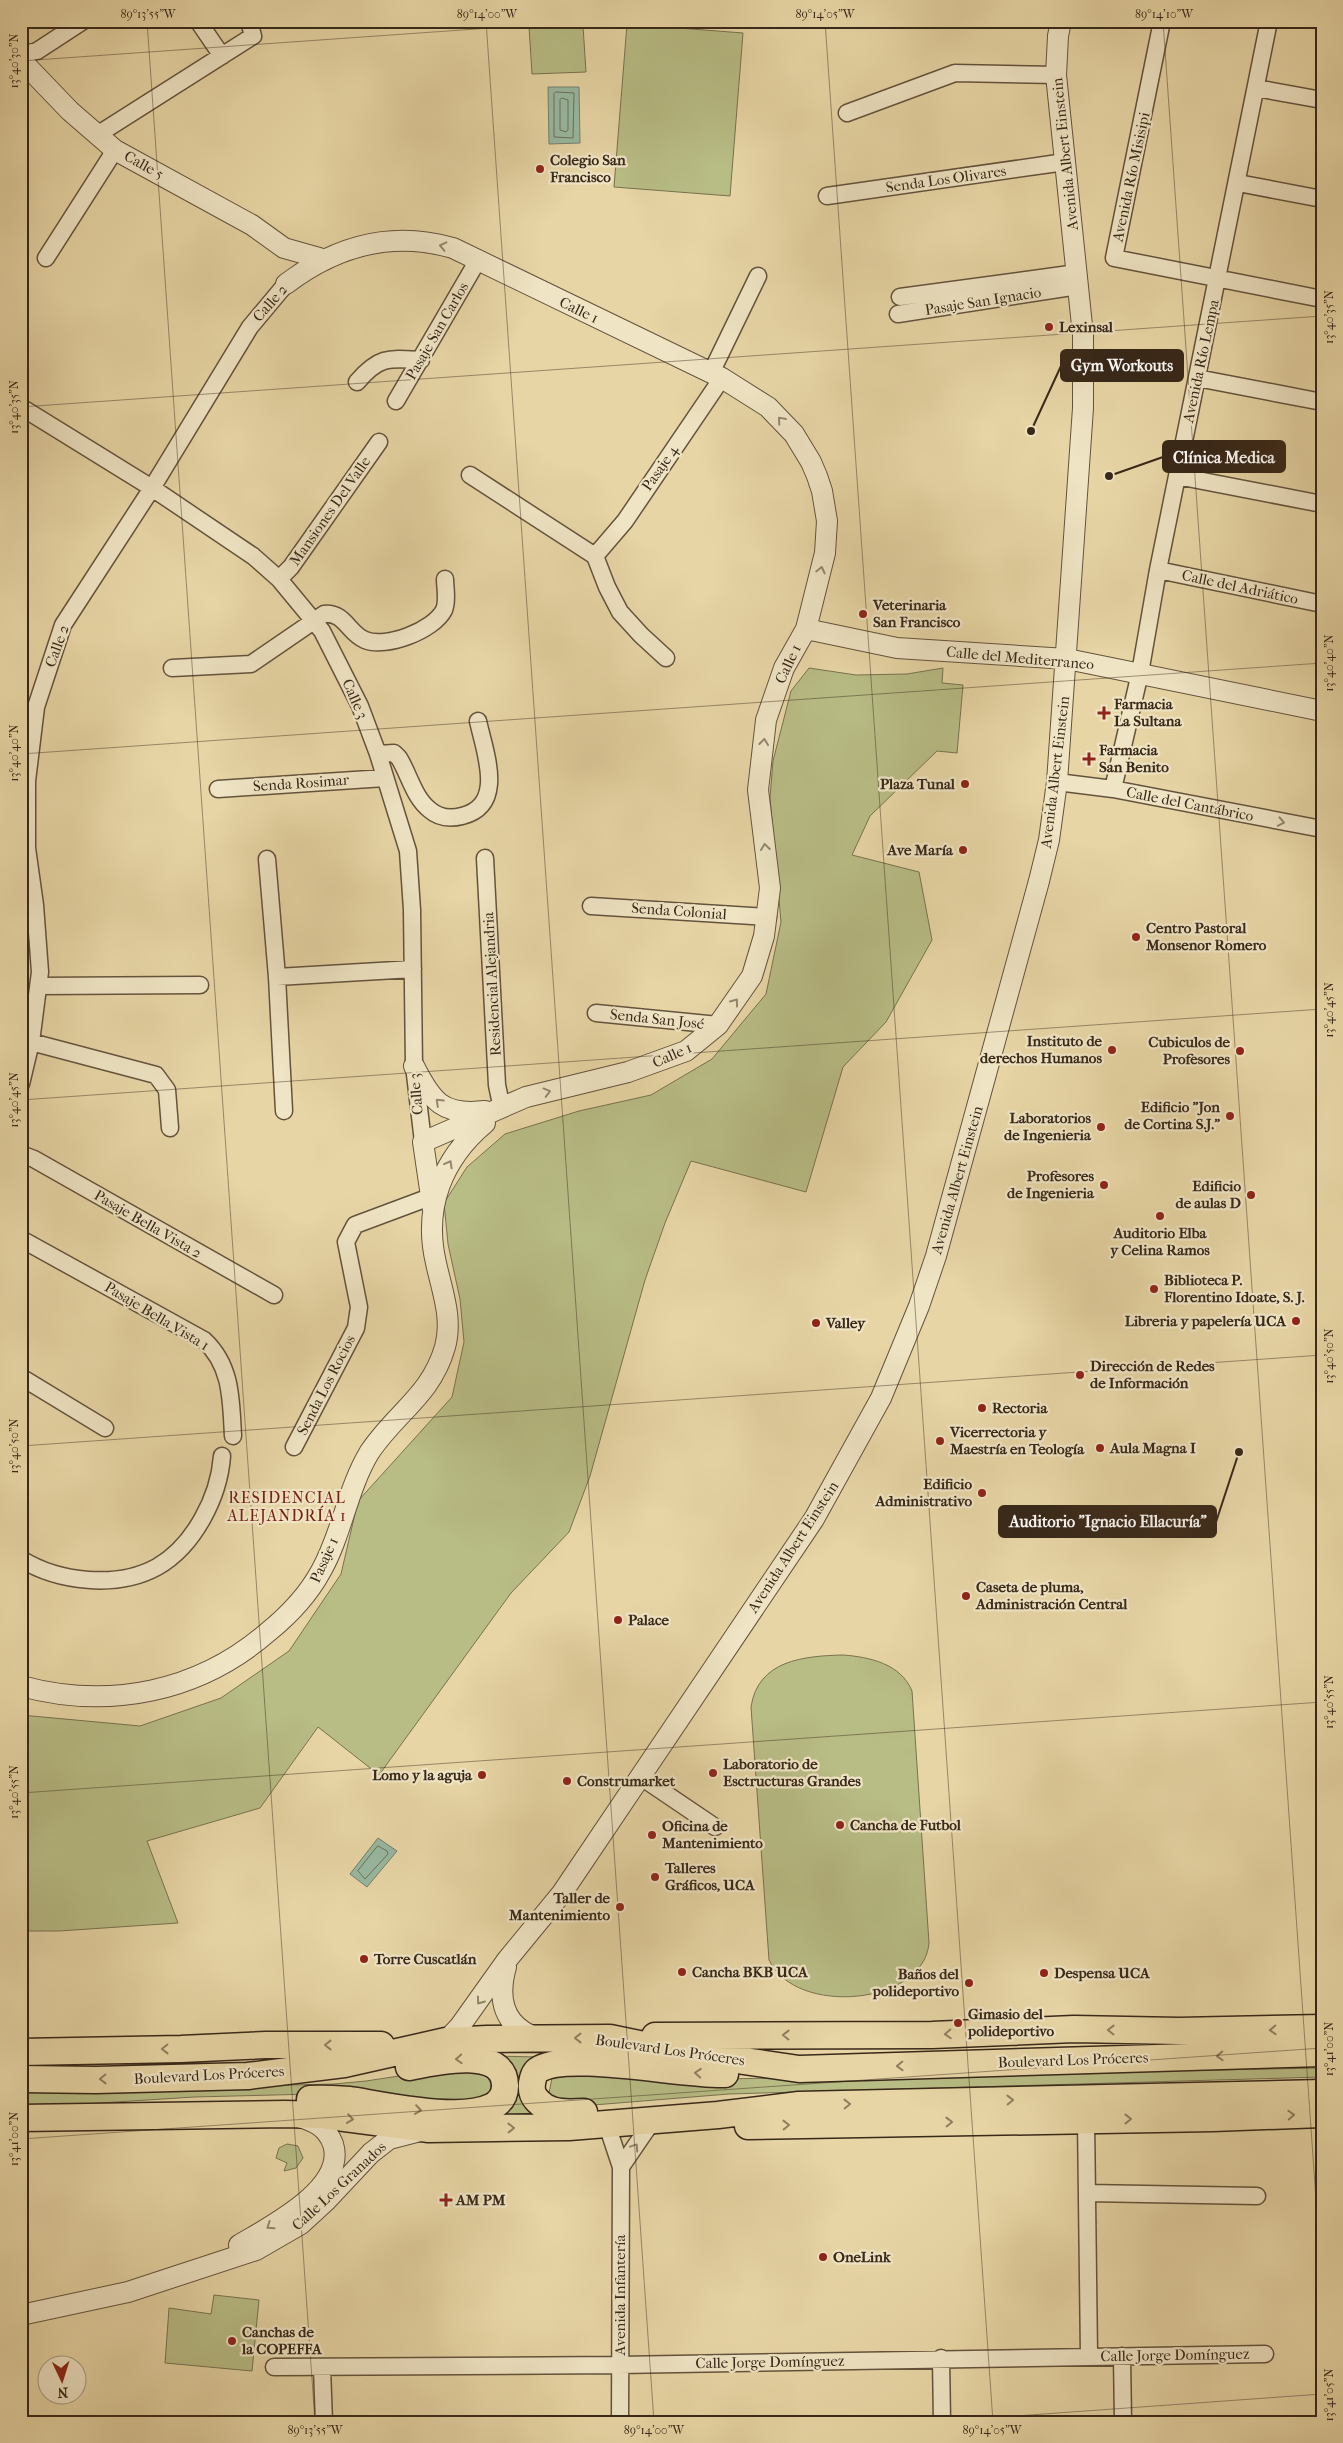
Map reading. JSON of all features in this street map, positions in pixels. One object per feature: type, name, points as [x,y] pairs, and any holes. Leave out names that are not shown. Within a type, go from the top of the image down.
[{"type":"highway","points":[[610,2038],[671,2035],[912,2035],[1065,2030],[1179,2031],[1322,2028]]},
{"type":"highway","name":"Boulevard Los Próceres","points":[[21,2079],[96,2080],[248,2076],[344,2064],[446,2041],[540,2038],[610,2038],[668,2050],[799,2069],[1322,2053]]},
{"type":"highway","points":[[21,2052],[181,2049],[266,2044],[383,2045],[446,2041]]},
{"type":"highway","points":[[1286,2053],[1322,2045]]},
{"type":"highway","points":[[143,2115],[318,2098],[348,2100],[444,2113],[478,2112],[501,2100],[506,2088],[503,2075],[499,2069],[491,2063],[469,2059],[444,2061],[382,2073],[327,2079],[248,2076]]},
{"type":"highway","points":[[799,2069],[722,2074],[583,2062],[555,2064],[538,2070],[534,2075],[532,2091],[535,2099],[544,2107],[571,2112],[712,2101],[799,2105],[1322,2093]]},
{"type":"highway","points":[[1284,2095],[1322,2099]]},
{"type":"highway","points":[[611,2125],[799,2105]]},
{"type":"highway","points":[[21,2118],[285,2114],[322,2115],[429,2129],[611,2125],[693,2127],[1213,2118],[1322,2114]]},
{"type":"street","points":[[21,54],[37,51],[83,21]]},
{"type":"street","points":[[198,21],[222,56]]},
{"type":"street","points":[[97,136],[254,36],[250,21]]},
{"type":"street","name":"Avenida Albert Einstein","points":[[446,2041],[475,2008],[507,1960],[562,1894],[814,1519],[860,1437],[901,1354],[936,1256],[1009,995],[1048,840],[1057,782],[1083,408],[1083,335],[1073,280],[1065,162],[1056,75],[1058,36],[1061,21]]},
{"type":"street","name":"Avenida Río Misisipi","points":[[1162,21],[1114,258],[1218,279]]},
{"type":"street","name":"Avenida Río Lempa","points":[[1113,789],[1140,673],[1158,570],[1238,183],[1269,21]]},
{"type":"street","name":"Calle 5","points":[[21,60],[70,111],[115,150],[252,225],[284,248],[323,259]]},
{"type":"street","points":[[847,113],[955,73],[1056,75]]},
{"type":"street","points":[[1256,88],[1322,100]]},
{"type":"street","points":[[46,258],[115,150]]},
{"type":"street","name":"Senda Los Olivares","points":[[827,196],[1065,162]]},
{"type":"street","points":[[1238,183],[1322,199]]},
{"type":"street","name":"Calle 1","points":[[323,259],[352,247],[406,241],[442,245],[478,260],[716,375],[757,399],[777,415],[803,448],[822,491],[828,536],[818,585],[806,629],[784,668],[766,720],[758,790],[770,888],[768,917],[759,956],[752,976],[718,1025],[686,1051],[653,1064],[526,1098],[422,1142]]},
{"type":"street","points":[[284,248],[286,284]]},
{"type":"street","name":"Calle 2","points":[[21,1084],[31,1042],[40,972],[35,905],[24,848],[27,782],[36,707],[63,625],[152,488],[250,327],[286,284],[323,259]]},
{"type":"street","name":"Pasaje San Carlos","points":[[396,401],[478,260]]},
{"type":"street","name":"Pasaje 4","points":[[595,556],[625,521],[716,375],[758,276]]},
{"type":"street","points":[[1218,279],[1322,299]]},
{"type":"street","points":[[900,297],[1073,280]]},
{"type":"street","name":"Pasaje San Ignacio","points":[[898,314],[1073,280]]},
{"type":"street","points":[[357,382],[370,366],[392,358],[421,360]]},
{"type":"street","points":[[1197,378],[1322,402]]},
{"type":"street","name":"Calle 3","points":[[21,407],[152,488],[253,556],[279,579],[322,631],[360,706],[378,754],[408,851],[413,969],[414,1066],[422,1142]]},
{"type":"street","name":"Mansiones Del Valle","points":[[279,579],[291,567],[379,442]]},
{"type":"street","points":[[470,476],[595,556],[607,587],[620,612],[666,658]]},
{"type":"street","points":[[1178,476],[1322,504]]},
{"type":"street","name":"Calle del Adriático","points":[[1158,570],[1322,604]]},
{"type":"street","points":[[172,668],[251,664],[324,614],[330,614],[344,620],[354,632],[366,641],[382,642],[397,640],[420,631],[443,612],[445,605],[445,579]]},
{"type":"street","name":"Calle del Mediterraneo","points":[[806,629],[897,648],[1067,659],[1322,711]]},
{"type":"street","points":[[378,754],[394,753],[399,758],[420,801],[440,817],[455,818],[470,814],[485,800],[490,784],[478,721]]},
{"type":"street","name":"Senda Rosimar","points":[[218,789],[385,778]]},
{"type":"street","name":"Calle del Cantábrico","points":[[1057,782],[1113,789],[1322,830]]},
{"type":"street","name":"Residencial Alejandria","points":[[485,858],[497,1085],[502,1109]]},
{"type":"street","points":[[267,859],[277,977],[284,1111]]},
{"type":"street","name":"Senda Colonial","points":[[591,906],[768,917]]},
{"type":"street","points":[[277,977],[413,969]]},
{"type":"street","points":[[39,986],[200,985]]},
{"type":"street","name":"Senda San José","points":[[596,1013],[718,1025]]},
{"type":"street","points":[[31,1042],[156,1075],[167,1090],[170,1128]]},
{"type":"street","points":[[414,1066],[425,1088],[446,1108],[463,1114],[502,1109]]},
{"type":"street","points":[[432,1204],[456,1151],[470,1136],[502,1109]]},
{"type":"street","points":[[422,1142],[432,1204]]},
{"type":"street","name":"Pasaje Bella Vista 2","points":[[21,1154],[34,1159],[274,1295]]},
{"type":"street","name":"Senda Los Rocios","points":[[294,1447],[356,1328],[359,1307],[346,1242],[355,1225],[432,1204]]},
{"type":"street","name":"Pasaje 1","points":[[21,1686],[95,1698],[137,1695],[163,1689],[208,1672],[241,1654],[277,1625],[302,1599],[326,1562],[353,1485],[370,1452],[391,1425],[428,1386],[445,1346],[449,1319],[435,1260],[432,1204]]},
{"type":"street","name":"Pasaje Bella Vista 1","points":[[21,1239],[204,1340],[214,1350],[221,1362],[230,1387],[233,1436]]},
{"type":"street","points":[[21,1377],[105,1428]]},
{"type":"street","points":[[21,1559],[38,1570],[79,1579],[127,1576],[157,1567],[186,1540],[204,1516],[217,1488],[222,1456]]},
{"type":"street","points":[[641,1778],[716,1827]]},
{"type":"street","points":[[507,1960],[501,1995],[504,2008],[517,2028],[525,2034],[540,2038]]},
{"type":"street","name":"Calle Los Granados","points":[[196,2271],[297,2208],[314,2194],[326,2180],[335,2156],[330,2136],[326,2130],[309,2119],[285,2114]]},
{"type":"street","points":[[1086,2119],[1089,2356]]},
{"type":"street","name":"Avenida Infantería","points":[[611,2125],[621,2167],[620,2422]]},
{"type":"street","points":[[621,2167],[649,2126]]},
{"type":"street","name":"Calle Los Granados","points":[[21,2314],[119,2294],[196,2271],[256,2250],[294,2230],[326,2201],[371,2153],[383,2144],[405,2133],[429,2129]]},
{"type":"street","points":[[1087,2193],[1257,2196]]},
{"type":"street","name":"Calle Jorge Domínguez","points":[[274,2367],[620,2365],[941,2358],[1265,2354]]},
{"type":"street","points":[[1122,2356],[1123,2422]]},
{"type":"street","points":[[941,2358],[942,2422]]},
{"type":"street","points":[[322,2368],[324,2422]]},
{"type":"shaded area","points":[[627,24],[743,33],[730,196],[614,187]]},
{"type":"shaded area","points":[[583,26],[586,72],[532,74],[529,27]]},
{"type":"shaded area","points":[[809,668],[856,675],[907,674],[943,668],[942,683],[963,685],[957,753],[937,751],[870,816],[852,855],[919,872],[932,940],[886,1022],[843,1067],[806,1192],[691,1161],[665,1223],[645,1280],[590,1476],[569,1532],[511,1593],[379,1775],[318,1727],[260,1808],[147,1841],[178,1923],[59,1931],[21,1931],[21,1715],[140,1726],[221,1698],[289,1651],[341,1574],[358,1501],[452,1397],[464,1342],[460,1299],[448,1244],[444,1203],[467,1167],[505,1134],[579,1111],[651,1095],[712,1059],[766,994],[781,922],[770,798],[773,761],[791,691]]},
{"type":"shaded area","name":"Cancha de Futbol","points":[[843,1655],[874,1660],[892,1668],[907,1682],[912,1691],[929,1943],[922,1964],[906,1980],[883,1991],[857,1996],[830,1996],[805,1990],[783,1978],[769,1960],[751,1707],[755,1691],[763,1679],[773,1670],[785,1664],[813,1657]]},
{"type":"shaded area","points":[[492,2056],[540,2057],[543,2116],[491,2116]]},
{"type":"shaded area","points":[[465,2066],[485,2075],[490,2082],[490,2094],[478,2105],[314,2094],[194,2097],[21,2108],[21,2091],[334,2084]]},
{"type":"shaded area","points":[[1322,2068],[1322,2077],[729,2094],[581,2106],[552,2098],[549,2093],[552,2078],[559,2072],[722,2079]]},
{"type":"shaded area","points":[[287,2144],[298,2146],[303,2158],[296,2168],[284,2171],[287,2163],[276,2158],[279,2148]]},
{"type":"shaded area","points":[[214,2295],[259,2300],[252,2371],[165,2363],[169,2308],[211,2314]]},
{"type":"water","points":[[548,87],[579,87],[580,143],[549,144]]},
{"type":"water","points":[[378,1838],[397,1851],[367,1887],[350,1874]]},
{"type":"place","name":"Colegio San Francisco","points":[[540,169]]},
{"type":"place","name":"Lexinsal","points":[[1049,327]]},
{"type":"place","name":"Gym Workouts","points":[[1031,431]]},
{"type":"place","name":"Clínica Medica","points":[[1109,476]]},
{"type":"place","name":"Veterinaria San Francisco","points":[[863,614]]},
{"type":"place","name":"Farmacia La Sultana","points":[[1104,713]]},
{"type":"place","name":"Farmacia San Benito","points":[[1089,759]]},
{"type":"place","name":"Plaza Tunal","points":[[965,784]]},
{"type":"place","name":"Ave María","points":[[963,850]]},
{"type":"place","name":"Centro Pastoral Monsenor Romero","points":[[1136,937]]},
{"type":"place","name":"Instituto de derechos Humanos","points":[[1112,1050]]},
{"type":"place","name":"Cubiculos de Profesores","points":[[1240,1051]]},
{"type":"place","name":"Edificio \"Jon de Cortina S.J.\"","points":[[1230,1116]]},
{"type":"place","name":"Laboratorios de Ingenieria","points":[[1101,1127]]},
{"type":"place","name":"Profesores de Ingenieria","points":[[1104,1185]]},
{"type":"place","name":"Edificio de aulas D","points":[[1251,1195]]},
{"type":"place","name":"Auditorio Elba y Celina Ramos","points":[[1160,1216]]},
{"type":"place","name":"Biblioteca P. Florentino Idoate, S. J.","points":[[1154,1289]]},
{"type":"place","name":"Libreria y papelería UCA","points":[[1296,1321]]},
{"type":"place","name":"Valley","points":[[816,1323]]},
{"type":"place","name":"Dirección de Redes de Información","points":[[1080,1375]]},
{"type":"place","name":"Rectoria","points":[[982,1408]]},
{"type":"place","name":"Vicerrectoria y Maestría en Teología","points":[[940,1441]]},
{"type":"place","name":"Aula Magna I","points":[[1100,1448]]},
{"type":"place","name":"Auditorio \"Ignacio Ellacuría\"","points":[[1239,1452]]},
{"type":"place","name":"Edificio Administrativo","points":[[982,1493]]},
{"type":"place","name":"Caseta de pluma, Administración Central","points":[[966,1596]]},
{"type":"place","name":"Palace","points":[[618,1620]]},
{"type":"place","name":"Laboratorio de Esctructuras Grandes","points":[[713,1773]]},
{"type":"place","name":"Lomo y la aguja","points":[[482,1775]]},
{"type":"place","name":"Construmarket","points":[[567,1781]]},
{"type":"place","name":"Cancha de Futbol","points":[[840,1825]]},
{"type":"place","name":"Oficina de Mantenimiento","points":[[652,1835]]},
{"type":"place","name":"Talleres Gráficos, UCA","points":[[655,1877]]},
{"type":"place","name":"Taller de Mantenimiento","points":[[620,1907]]},
{"type":"place","name":"Torre Cuscatlán","points":[[364,1959]]},
{"type":"place","name":"Cancha BKB UCA","points":[[682,1972]]},
{"type":"place","name":"Despensa UCA","points":[[1044,1973]]},
{"type":"place","name":"Baños del polideportivo","points":[[969,1983]]},
{"type":"place","name":"Gimasio del polideportivo","points":[[958,2023]]},
{"type":"place","name":"AM PM","points":[[446,2200]]},
{"type":"place","name":"OneLink","points":[[823,2257]]},
{"type":"place","name":"Canchas de la COPEFFA","points":[[232,2341]]},
{"type":"district","name":"RESIDENCIAL ALEJANDRÍA 1","points":[[287,1506]]}]
